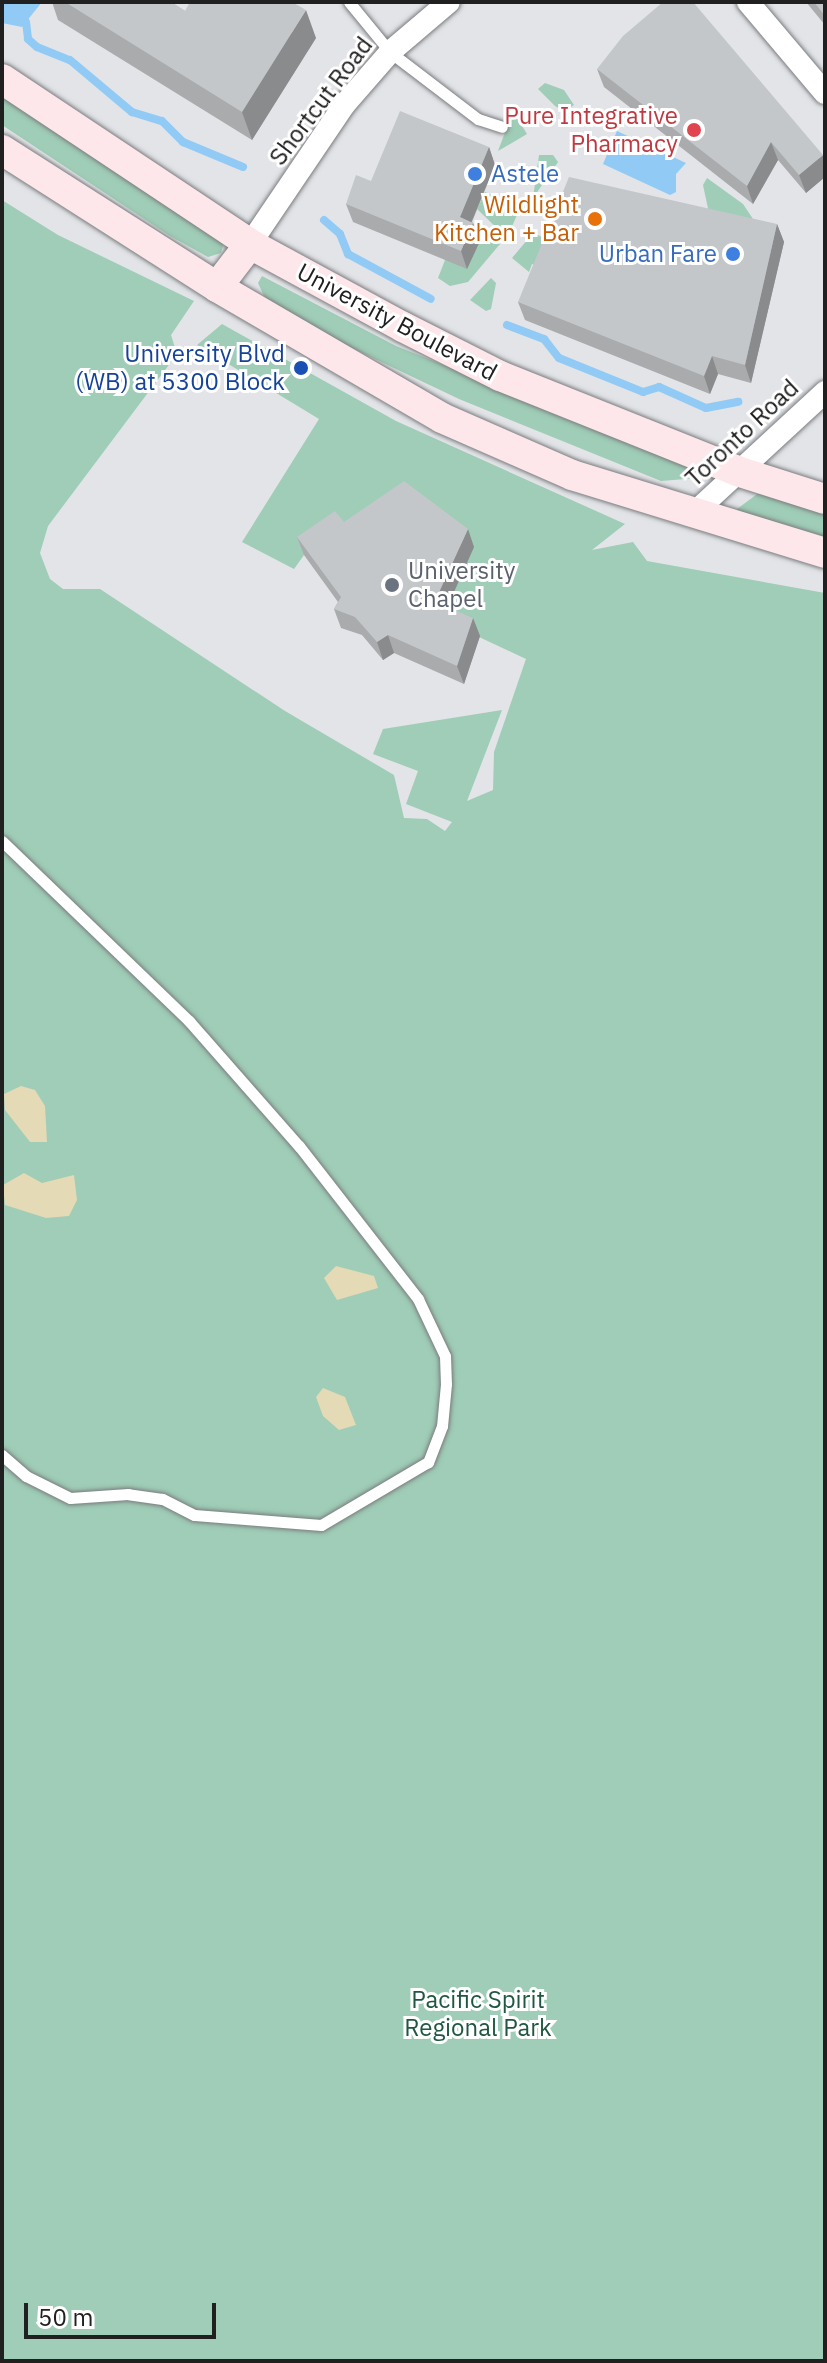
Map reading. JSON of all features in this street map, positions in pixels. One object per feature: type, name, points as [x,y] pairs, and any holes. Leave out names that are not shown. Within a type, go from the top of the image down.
[{"type":"main road","name":"University Boulevard","points":[[2,79],[250,244],[500,376],[737,471],[825,499]]},
{"type":"main road","points":[[2,150],[217,287],[442,418],[572,475],[825,553]]},
{"type":"main road","points":[[217,287],[250,244]]},
{"type":"street","name":"Shortcut Road","points":[[250,244],[344,105],[390,52],[449,2]]},
{"type":"street","points":[[748,2],[825,93]]},
{"type":"street","name":"Toronto Road","points":[[695,512],[825,392]]},
{"type":"lane","points":[[349,2],[390,52],[478,119],[502,127]]},
{"type":"lane","points":[[2,841],[189,1021],[299,1146],[418,1299],[445,1356],[446,1384],[442,1426],[428,1462],[321,1525],[194,1515],[162,1499],[128,1494],[70,1498],[26,1476],[2,1455]]},
{"type":"green space","points":[[545,83],[564,90],[574,105],[564,111],[555,106],[538,89]]},
{"type":"green space","points":[[2,93],[224,242],[221,253],[208,257],[170,236],[2,125]]},
{"type":"green space","points":[[513,111],[527,134],[498,151]]},
{"type":"green space","points":[[539,155],[553,155],[558,162],[533,198]]},
{"type":"green space","points":[[707,178],[743,204],[753,219],[709,213],[703,185]]},
{"type":"green space","points":[[485,192],[520,208],[510,231],[501,232],[477,209]]},
{"type":"green space","name":"Pacific Spirit Regional Park","points":[[2,200],[58,235],[194,301],[171,335],[177,354],[48,526],[40,553],[50,579],[63,589],[100,589],[285,711],[394,775],[404,818],[427,819],[445,831],[452,822],[406,804],[418,771],[373,754],[383,729],[502,710],[467,801],[493,790],[494,752],[526,659],[304,555],[294,569],[242,542],[319,419],[197,345],[222,324],[396,421],[625,524],[592,550],[633,542],[647,561],[825,593],[825,2361],[2,2361]]},
{"type":"green space","points":[[487,229],[500,244],[468,282],[450,286],[438,278],[445,260]]},
{"type":"green space","points":[[533,233],[556,243],[545,270],[532,264],[529,272],[512,258]]},
{"type":"green space","points":[[262,276],[396,346],[696,466],[698,478],[661,481],[459,399],[293,320],[264,296],[258,283]]},
{"type":"green space","points":[[491,278],[496,283],[491,309],[486,311],[470,300]]},
{"type":"green space","points":[[764,489],[825,508],[825,545],[737,517],[737,509]]},
{"type":"sand","points":[[21,1086],[35,1090],[45,1106],[47,1142],[30,1142],[5,1110],[4,1094]]},
{"type":"sand","points":[[24,1173],[42,1183],[74,1175],[77,1200],[69,1216],[46,1218],[5,1205],[3,1185]]},
{"type":"sand","points":[[336,1266],[374,1276],[378,1288],[337,1300],[324,1278]]},
{"type":"sand","points":[[323,1388],[345,1397],[356,1425],[339,1430],[323,1416],[316,1397]]},
{"type":"water","points":[[2,2],[42,2],[22,27],[2,23]]},
{"type":"water","points":[[617,131],[686,163],[676,174],[676,192],[670,195],[603,164]]},
{"type":"building","points":[[65,2],[171,2],[185,11],[190,2],[292,2],[306,10],[242,112]]},
{"type":"building","points":[[663,2],[693,2],[823,155],[799,175],[771,142],[747,186],[597,69],[623,36]]},
{"type":"building","points":[[814,2],[825,2],[825,16]]},
{"type":"building","points":[[400,111],[489,147],[460,217],[473,223],[461,251],[346,204],[356,175],[371,181]]},
{"type":"building","points":[[569,177],[777,224],[745,365],[712,356],[704,376],[518,302]]},
{"type":"building","name":"University Chapel","points":[[404,481],[468,529],[435,601],[473,618],[457,666],[388,635],[377,642],[355,617],[334,609],[341,597],[297,537],[335,511],[344,522]]},
{"type":"waterway","points":[[26,22],[28,39],[37,47],[70,60],[132,112],[162,121],[183,142],[243,167]]},
{"type":"waterway","points":[[324,220],[340,234],[348,254],[431,299]]},
{"type":"waterway","points":[[507,325],[544,339],[559,358],[643,392],[659,387],[706,408],[738,402]]},
{"type":"place","name":"Pure Integrative Pharmacy","points":[[694,130]]},
{"type":"place","name":"Astele","points":[[475,174]]},
{"type":"place","name":"Wildlight Kitchen + Bar","points":[[595,219]]},
{"type":"place","name":"Urban Fare","points":[[733,254]]},
{"type":"place","name":"University Blvd (WB) at 5300 Block","points":[[301,368]]},
{"type":"place","name":"University Chapel","points":[[392,585]]}]
